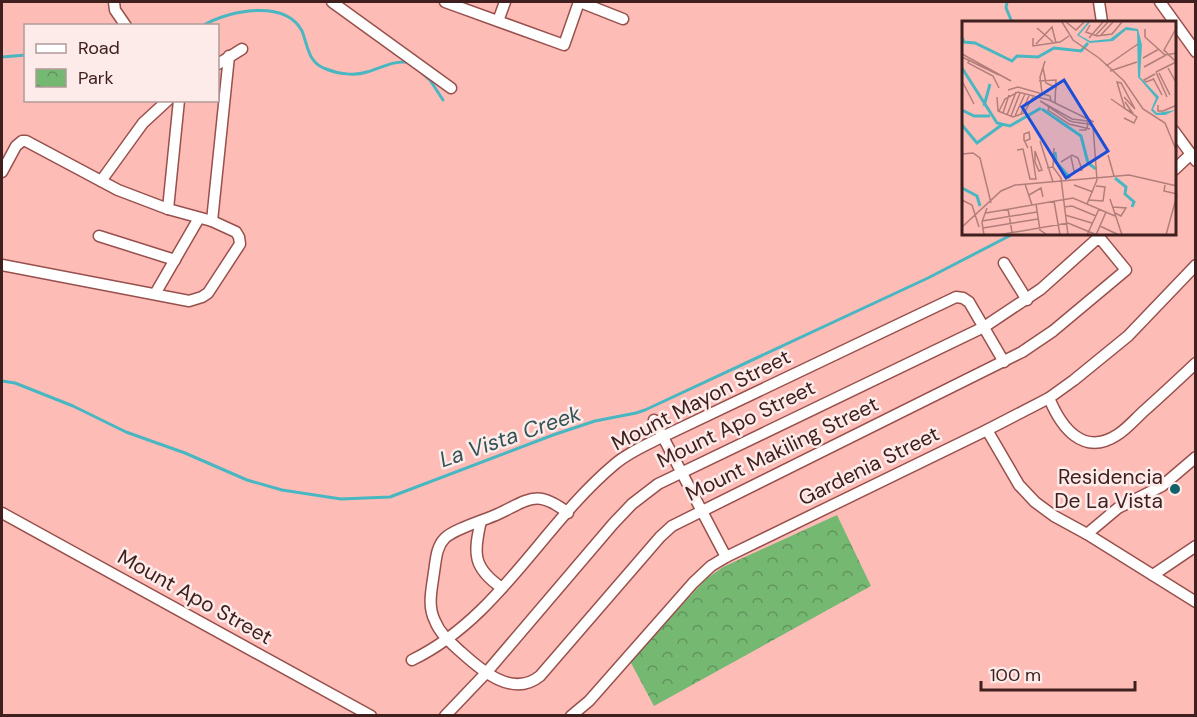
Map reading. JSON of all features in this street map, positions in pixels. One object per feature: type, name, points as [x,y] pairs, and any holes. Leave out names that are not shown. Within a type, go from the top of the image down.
[{"type":"street","points":[[114,2],[115,10],[125,24]]},
{"type":"street","points":[[332,2],[451,88]]},
{"type":"street","points":[[445,2],[564,45],[580,2],[623,20]]},
{"type":"street","points":[[498,21],[505,2]]},
{"type":"street","points":[[1098,2],[1102,21]]},
{"type":"street","points":[[1160,2],[1174,21]]},
{"type":"street","points":[[1176,24],[1196,52]]},
{"type":"street","points":[[219,63],[242,49]]},
{"type":"street","points":[[212,221],[229,56]]},
{"type":"street","points":[[101,181],[143,123],[166,102]]},
{"type":"street","points":[[168,208],[178,102]]},
{"type":"street","points":[[1176,134],[1193,158],[1176,169]]},
{"type":"street","points":[[2,172],[16,146],[22,141],[30,143],[118,190],[212,221],[236,232],[240,244],[208,293],[189,301],[2,265]]},
{"type":"street","points":[[155,294],[199,218]]},
{"type":"street","points":[[99,236],[175,260]]},
{"type":"street","name":"Mount Apo Street","points":[[445,716],[486,673],[632,504],[658,484],[984,327],[1027,300],[1099,237],[1126,270]]},
{"type":"street","points":[[1004,263],[1027,300]]},
{"type":"street","name":"Gardenia Street","points":[[571,716],[589,701],[693,583],[711,567],[726,557],[1049,398],[1128,336],[1196,265]]},
{"type":"street","name":"Mount Makiling Street","points":[[568,513],[555,502],[538,498],[528,500],[448,535],[436,553],[431,612],[440,631],[486,673],[502,682],[529,684],[535,680],[672,526],[1004,362],[1053,331],[1126,270]]},
{"type":"street","name":"Mount Mayon Street","points":[[412,660],[448,640],[475,617],[568,513],[616,463],[630,453],[952,298],[963,298],[969,302],[984,327]]},
{"type":"street","points":[[984,327],[1004,362]]},
{"type":"street","points":[[1049,398],[1057,417],[1067,431],[1083,441],[1099,442],[1117,435],[1196,363]]},
{"type":"street","points":[[654,420],[726,557]]},
{"type":"street","points":[[987,430],[1019,485],[1035,502],[1054,516],[1196,602]]},
{"type":"street","points":[[1087,534],[1118,508],[1162,486],[1196,457]]},
{"type":"street","name":"Mount Apo Street","points":[[2,513],[371,716]]},
{"type":"street","points":[[481,521],[477,540],[478,564],[489,580],[501,588]]},
{"type":"street","points":[[1153,575],[1196,546]]},
{"type":"green space","points":[[837,515],[871,586],[654,706],[630,661],[706,579],[723,567]]},
{"type":"waterway","name":"La Vista Creek","points":[[1007,2],[1006,8],[1012,21]]},
{"type":"waterway","points":[[206,24],[242,12],[271,11],[294,21],[302,31],[312,58],[326,69],[357,74],[407,62]]},
{"type":"waterway","points":[[2,57],[24,55]]},
{"type":"waterway","points":[[422,73],[430,80],[443,100]]},
{"type":"waterway","name":"La Vista Creek","points":[[2,381],[15,383],[73,406],[126,432],[185,453],[247,480],[282,490],[341,499],[390,497],[553,435],[595,421],[645,410],[928,278],[1009,236]]},
{"type":"place","name":"Residencia De La Vista","points":[[1175,489]]}]
